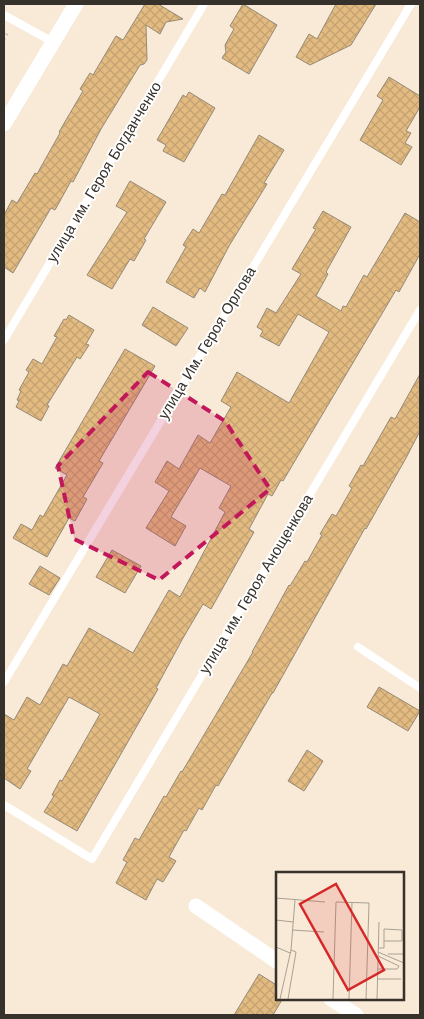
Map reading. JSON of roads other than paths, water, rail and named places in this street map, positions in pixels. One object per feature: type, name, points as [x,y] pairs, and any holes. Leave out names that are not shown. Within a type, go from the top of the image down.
[{"type":"street","points":[[4,124],[76,4]]},
{"type":"street","points":[[196,906],[276,961]]},
{"type":"street","points":[[332,999],[356,1015]]},
{"type":"lane","name":"улица им. Героя Богданченко","points":[[4,340],[204,4]]},
{"type":"lane","name":"улица Им. Героя Орлова","points":[[4,682],[411,4]]},
{"type":"lane","points":[[4,15],[53,42]]},
{"type":"lane","name":"улица им. Героя Анощенкова","points":[[4,805],[92,859],[420,310]]},
{"type":"lane","points":[[358,647],[420,688]]}]
